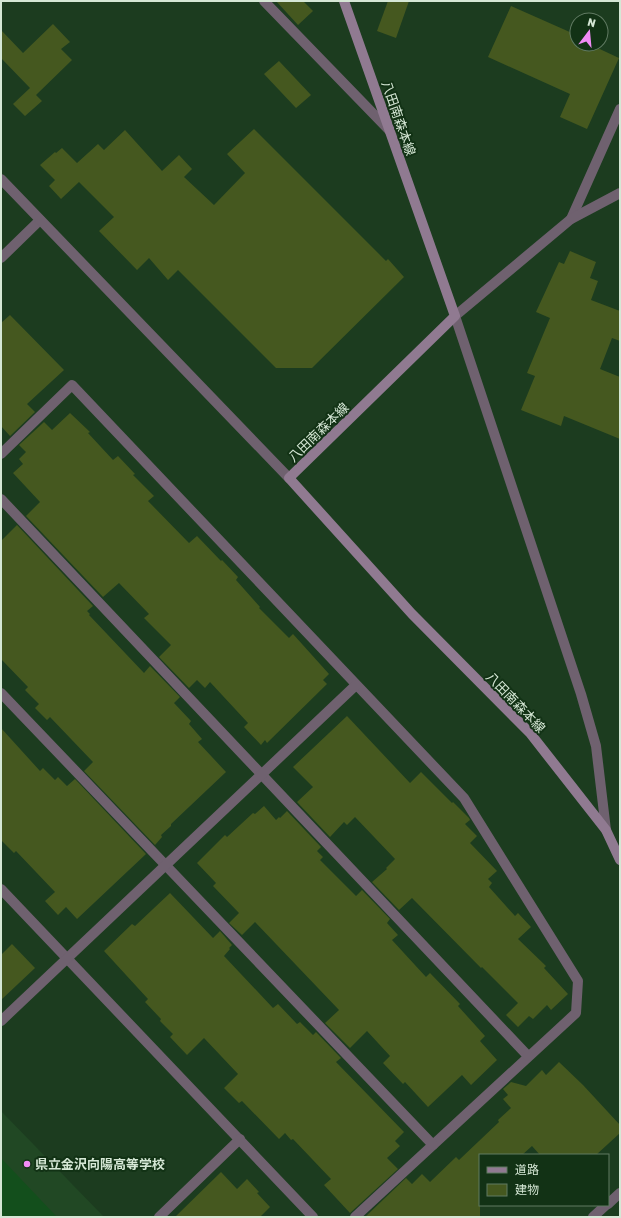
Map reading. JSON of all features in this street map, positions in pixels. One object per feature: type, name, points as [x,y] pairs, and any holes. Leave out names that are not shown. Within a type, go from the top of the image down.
[{"type":"main road","name":"八田南森本線","points":[[344,1],[455,316],[289,478],[412,614],[530,733],[606,830],[620,860]]},
{"type":"street","points":[[264,1],[390,132]]},
{"type":"street","points":[[571,219],[620,109]]},
{"type":"street","points":[[1,180],[289,478]]},
{"type":"street","points":[[606,830],[596,746],[586,709],[455,316],[571,219],[620,193]]},
{"type":"street","points":[[1,258],[40,220]]},
{"type":"street","points":[[1,454],[72,385],[464,798],[578,981],[576,1013],[355,1217]]},
{"type":"street","points":[[1,500],[528,1056]]},
{"type":"street","points":[[1,1021],[356,685]]},
{"type":"street","points":[[1,693],[432,1146]]},
{"type":"street","points":[[1,889],[313,1217]]},
{"type":"street","points":[[159,1217],[240,1139]]},
{"type":"street","points":[[609,1202],[620,1193]]},
{"type":"street","points":[[592,1217],[605,1206]]},
{"type":"shaded area","name":"県立金沢向陽高等学校","points":[[1,1111],[104,1217],[1,1217]]},
{"type":"shaded area","points":[[1,1158],[57,1217],[1,1217]]},
{"type":"building","points":[[276,1],[303,1],[313,11],[298,25]]},
{"type":"building","points":[[388,1],[409,1],[396,38],[377,31]]},
{"type":"building","points":[[511,6],[569,32],[569,52],[606,52],[619,58],[587,129],[560,117],[570,94],[488,57]]},
{"type":"building","points":[[53,24],[70,42],[61,49],[72,60],[36,95],[42,101],[25,116],[13,104],[30,88],[1,58],[1,30],[23,53]]},
{"type":"building","points":[[279,61],[311,95],[296,108],[264,74]]},
{"type":"building","points":[[254,129],[386,261],[388,259],[404,277],[312,368],[276,368],[178,270],[168,280],[149,258],[137,270],[99,231],[114,217],[79,182],[61,199],[49,186],[55,180],[40,165],[62,148],[77,163],[98,144],[104,150],[125,130],[162,171],[179,155],[192,169],[184,177],[214,205],[245,173],[227,154]]},
{"type":"building","points":[[570,251],[596,262],[590,278],[598,281],[591,300],[620,311],[620,341],[612,338],[600,369],[620,377],[620,439],[564,416],[561,426],[521,410],[535,376],[527,373],[550,318],[536,312],[559,262],[564,264]]},
{"type":"building","points":[[10,315],[64,370],[27,404],[35,412],[10,436],[1,426],[1,323]]},
{"type":"building","points":[[70,413],[90,432],[88,433],[113,460],[118,456],[135,474],[133,475],[154,496],[148,501],[189,543],[197,536],[238,577],[236,580],[260,607],[259,608],[289,638],[293,634],[329,674],[323,680],[327,684],[267,743],[265,740],[261,745],[244,727],[248,723],[210,682],[205,688],[197,680],[189,688],[159,657],[171,645],[144,618],[149,614],[119,583],[103,597],[26,516],[40,502],[13,473],[23,464],[19,459],[26,452],[19,445],[44,422],[52,430]]},
{"type":"building","points":[[17,525],[93,606],[87,611],[90,614],[89,615],[144,673],[150,666],[180,697],[174,703],[191,721],[189,724],[202,739],[198,742],[226,772],[171,824],[171,826],[161,835],[162,837],[155,845],[84,771],[93,762],[50,717],[47,720],[35,708],[39,704],[25,690],[28,687],[1,659],[1,541]]},
{"type":"building","points":[[347,716],[410,783],[421,772],[469,818],[470,820],[465,824],[477,836],[470,843],[497,871],[488,879],[492,883],[489,887],[515,916],[518,913],[531,927],[518,939],[546,966],[544,968],[568,994],[551,1010],[547,1005],[533,1019],[529,1016],[518,1027],[506,1015],[518,1003],[482,967],[481,968],[412,898],[399,910],[372,882],[387,869],[386,868],[395,859],[355,817],[347,825],[344,822],[330,837],[297,802],[313,787],[293,767]]},
{"type":"building","points":[[1,728],[40,771],[43,768],[55,780],[58,777],[67,786],[75,779],[146,854],[77,919],[66,907],[58,915],[45,901],[55,892],[16,851],[14,853],[1,840]]},
{"type":"building","points":[[264,806],[276,820],[287,811],[321,847],[317,851],[323,857],[320,860],[356,896],[362,890],[390,919],[387,923],[398,935],[392,940],[426,977],[430,973],[460,1004],[458,1006],[485,1036],[480,1041],[497,1060],[471,1085],[462,1075],[428,1107],[405,1082],[403,1084],[383,1063],[390,1056],[367,1031],[350,1048],[325,1023],[339,1010],[255,922],[242,935],[229,923],[239,913],[213,886],[216,883],[197,863],[225,835],[227,837],[253,813],[255,814]]},
{"type":"building","points":[[170,893],[213,938],[220,931],[232,945],[224,956],[273,1008],[278,1004],[297,1024],[300,1022],[313,1035],[316,1032],[341,1058],[336,1062],[404,1132],[395,1141],[400,1146],[387,1158],[398,1169],[350,1213],[324,1185],[331,1179],[293,1139],[291,1140],[285,1133],[279,1139],[242,1101],[239,1103],[224,1088],[238,1074],[204,1038],[187,1055],[170,1037],[173,1034],[160,1021],[161,1019],[145,1002],[148,999],[104,951],[132,924],[135,926]]},
{"type":"building","points":[[12,944],[35,968],[1,1000],[1,955]]},
{"type":"building","points":[[559,1062],[583,1085],[620,1125],[620,1133],[597,1154],[539,1154],[532,1146],[523,1154],[479,1154],[480,1217],[365,1217],[406,1178],[412,1184],[422,1174],[430,1182],[456,1157],[459,1160],[499,1122],[498,1120],[511,1108],[503,1099],[508,1095],[503,1089],[511,1082],[526,1086],[542,1070],[546,1075]]},
{"type":"building","points":[[221,1172],[237,1189],[247,1179],[270,1207],[260,1217],[175,1217]]},
{"type":"place","name":"県立金沢向陽高等学校","points":[[27,1164]]}]
